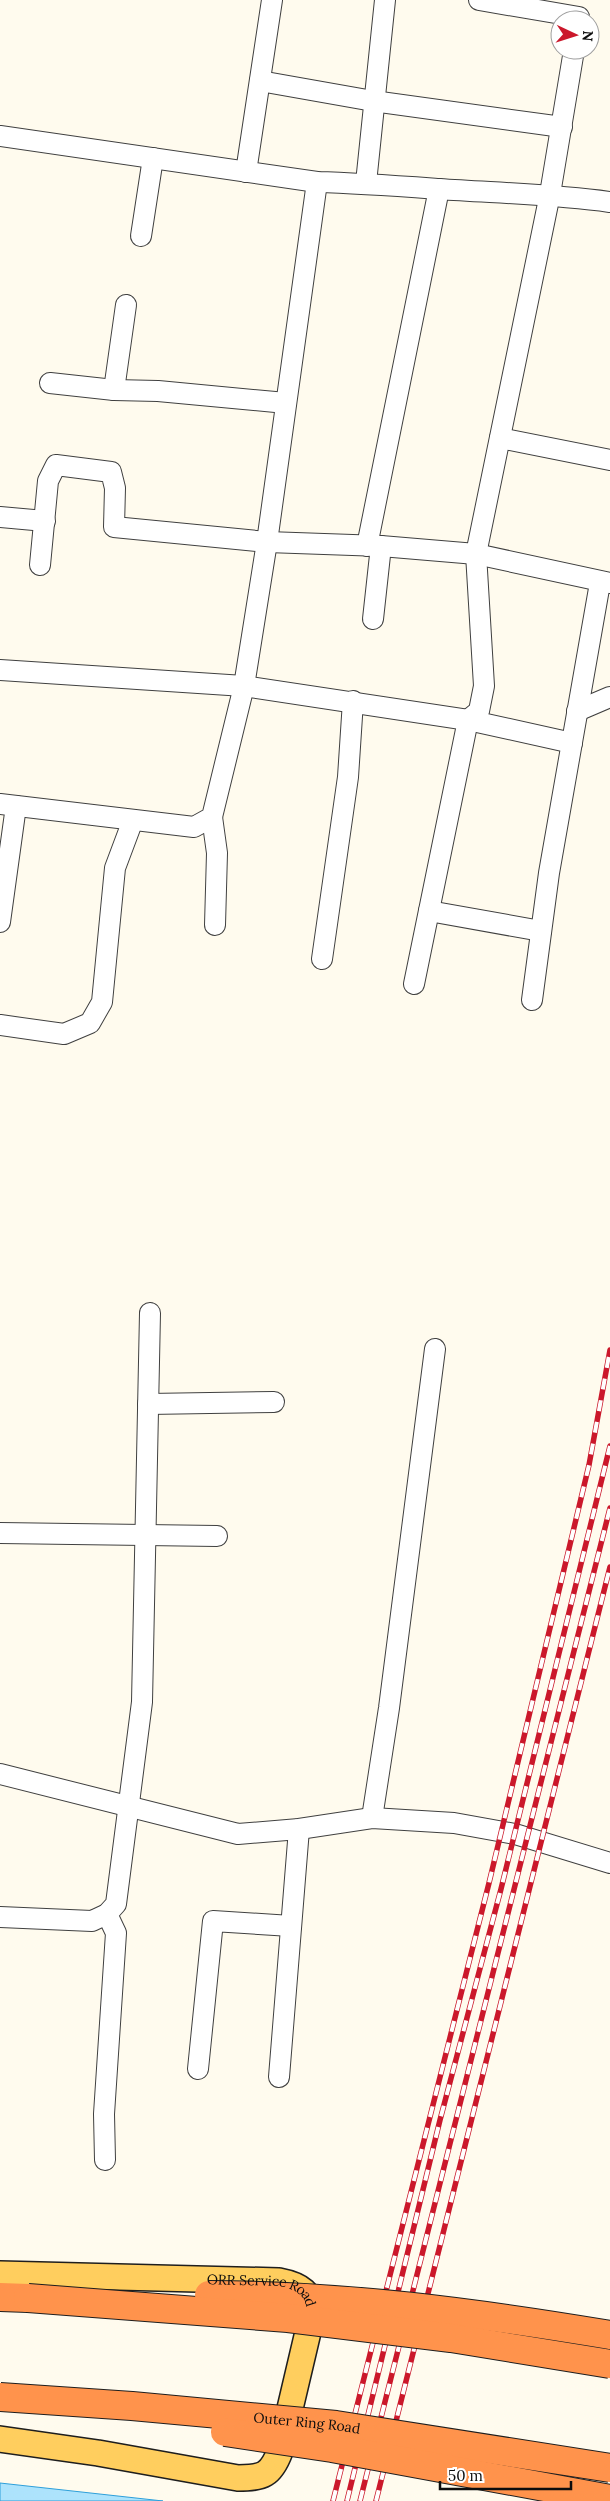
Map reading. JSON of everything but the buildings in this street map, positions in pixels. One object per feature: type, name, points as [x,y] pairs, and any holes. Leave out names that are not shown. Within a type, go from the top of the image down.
[{"type":"highway","points":[[80,2302],[197,2295],[263,2295],[502,2318],[610,2334]]},
{"type":"highway","points":[[0,2297],[288,2318],[451,2338],[610,2364]]},
{"type":"highway","points":[[10,2398],[332,2448],[610,2500]]},
{"type":"highway","name":"Outer Ring Road","points":[[10,2398],[336,2425],[610,2468]]},
{"type":"main road","name":"ORR Service Road","points":[[0,2274],[279,2281],[294,2284],[306,2292],[312,2304],[312,2315],[280,2451],[275,2465],[267,2473],[255,2478],[238,2478],[98,2452],[0,2439]]},
{"type":"street","points":[[246,172],[272,0]]},
{"type":"street","points":[[366,183],[373,101],[385,0]]},
{"type":"street","points":[[479,0],[563,10]]},
{"type":"street","points":[[414,984],[468,720],[479,711],[484,686],[476,554],[550,194],[572,60]]},
{"type":"street","points":[[260,81],[373,101],[562,127]]},
{"type":"street","points":[[0,136],[317,182],[366,183],[439,189],[550,194],[610,202]]},
{"type":"street","points":[[141,236],[153,158]]},
{"type":"street","points":[[215,924],[217,853],[212,817],[244,686],[267,542],[317,182]]},
{"type":"street","points":[[373,619],[374,546],[439,189]]},
{"type":"street","points":[[114,390],[126,305]]},
{"type":"street","points":[[50,383],[114,390],[158,391],[286,403]]},
{"type":"street","points":[[500,438],[610,460]]},
{"type":"street","points":[[40,565],[48,480],[56,465],[111,472],[115,488],[114,527],[267,542],[374,546],[476,554],[605,583],[577,711],[541,931],[532,1000]]},
{"type":"street","points":[[0,517],[45,521]]},
{"type":"street","points":[[0,670],[244,686],[353,701],[468,720],[572,743]]},
{"type":"street","points":[[577,711],[610,697]]},
{"type":"street","points":[[322,959],[348,777],[353,701]]},
{"type":"street","points":[[0,922],[8,805],[194,827],[212,817]]},
{"type":"street","points":[[0,1024],[64,1034],[90,1023],[102,1002],[115,868],[133,820]]},
{"type":"street","points":[[429,911],[541,931]]},
{"type":"street","points":[[0,1917],[92,1921],[107,1914],[116,1904],[142,1702],[150,1313]]},
{"type":"street","points":[[372,1818],[389,1708],[435,1349]]},
{"type":"street","points":[[148,1404],[274,1402]]},
{"type":"street","points":[[0,1533],[217,1536]]},
{"type":"street","points":[[0,1774],[238,1834],[299,1829],[372,1818],[483,1827],[515,1834],[610,1863]]},
{"type":"street","points":[[279,2077],[299,1829]]},
{"type":"street","points":[[105,2160],[104,2114],[116,1933],[107,1914]]},
{"type":"street","points":[[198,2070],[213,1921],[291,1926]]},
{"type":"water","points":[[0,2483],[163,2501],[0,2501]]},
{"type":"railway","points":[[333,2501],[489,1883],[589,1465],[610,1350]]},
{"type":"railway","points":[[347,2501],[440,2120],[501,1889],[610,1446]]},
{"type":"railway","points":[[360,2501],[610,1508]]},
{"type":"railway","points":[[376,2501],[610,1567]]}]
